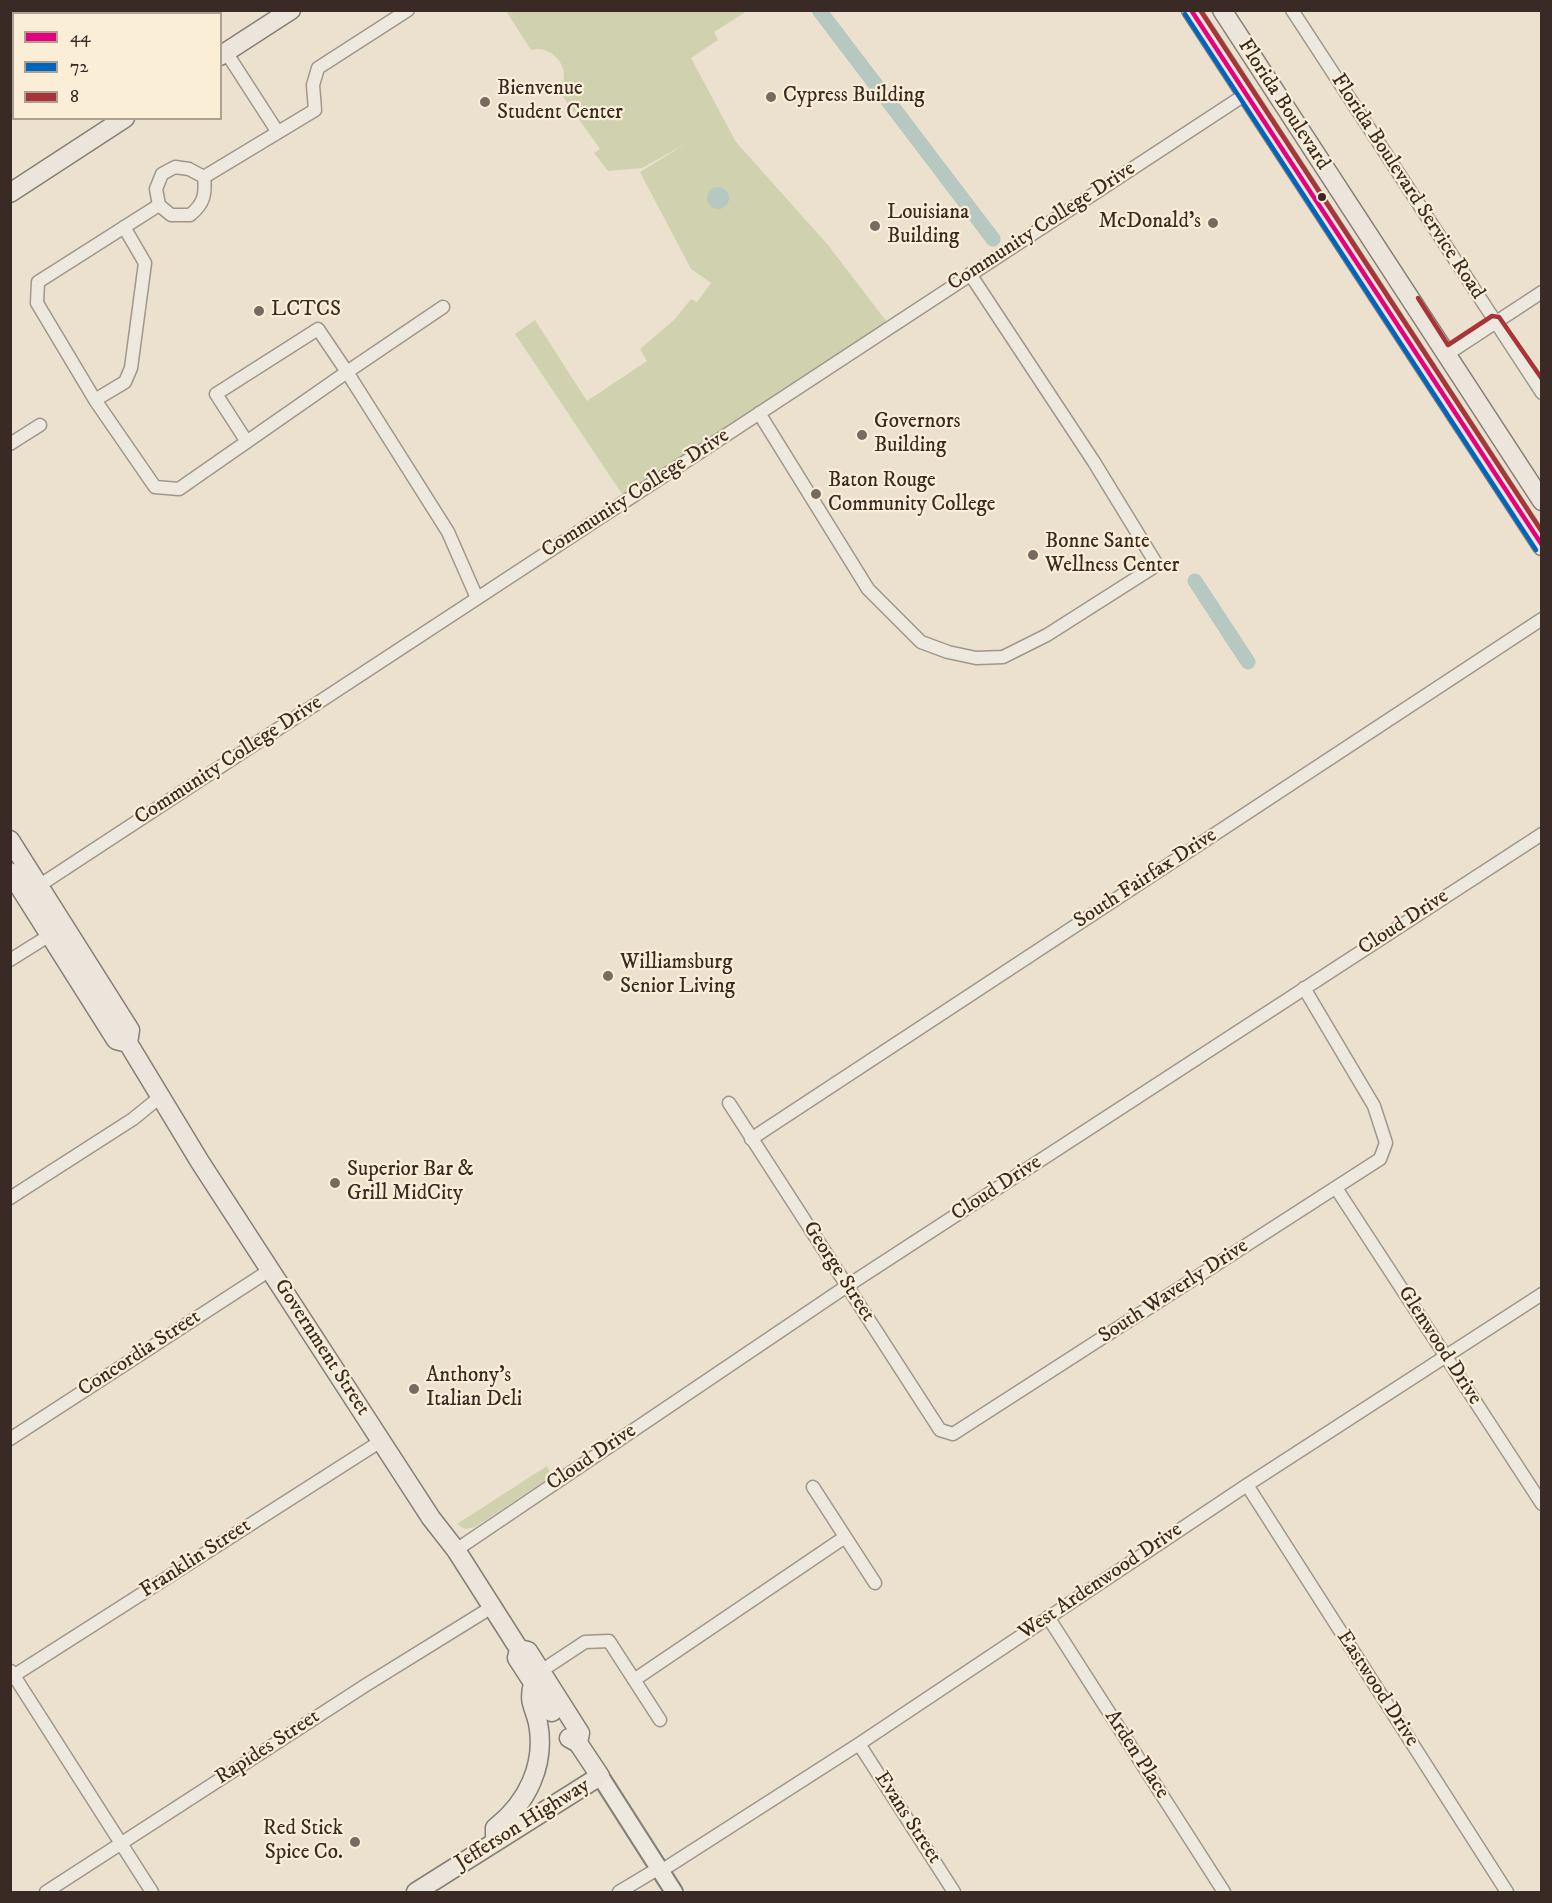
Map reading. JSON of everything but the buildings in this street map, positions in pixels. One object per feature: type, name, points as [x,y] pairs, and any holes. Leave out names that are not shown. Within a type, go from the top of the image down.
[{"type":"main road","points":[[223,54],[291,10]]},
{"type":"main road","name":"Florida Boulevard","points":[[1191,10],[1542,546]]},
{"type":"main road","name":"Florida Boulevard","points":[[1222,10],[1542,501]]},
{"type":"main road","points":[[10,193],[122,120]]},
{"type":"main road","points":[[1304,181],[1324,168]]},
{"type":"main road","points":[[1478,448],[1498,435]]},
{"type":"main road","name":"Government Street","points":[[10,840],[50,935],[116,1040],[128,1043]]},
{"type":"main road","name":"Government Street","points":[[10,872],[32,890],[97,977],[130,1030],[128,1043],[160,1096],[431,1518],[456,1550],[519,1649],[528,1651],[537,1677],[571,1740],[578,1743],[674,1893]]},
{"type":"main road","points":[[50,935],[59,933],[87,972],[97,977]]},
{"type":"main road","points":[[495,1841],[495,1828],[518,1806],[536,1770],[540,1736],[529,1698],[537,1677]]},
{"type":"main road","name":"Jefferson Highway","points":[[416,1893],[600,1776]]},
{"type":"street","points":[[204,177],[315,110],[313,85],[318,68],[408,10]]},
{"type":"street","name":"Florida Boulevard Service Road","points":[[1292,10],[1542,393]]},
{"type":"street","points":[[223,54],[277,131]]},
{"type":"street","name":"Community College Drive","points":[[32,890],[1246,94]]},
{"type":"street","points":[[175,167],[189,169],[204,177],[206,190],[201,206],[190,215],[171,215],[159,205],[156,189],[162,174],[175,167]]},
{"type":"street","points":[[159,205],[38,282],[37,303],[95,400],[155,487],[179,489],[443,308]]},
{"type":"street","points":[[95,400],[125,382],[131,368],[146,263],[124,227]]},
{"type":"street","points":[[759,413],[868,589],[921,642],[948,652],[976,658],[1003,657],[1047,635],[1157,565],[1094,462],[970,274]]},
{"type":"street","points":[[1446,356],[1542,292]]},
{"type":"street","points":[[247,442],[216,394],[318,329],[448,532],[477,598]]},
{"type":"street","points":[[10,444],[40,425]]},
{"type":"street","name":"South Fairfax Drive","points":[[751,1139],[1542,620]]},
{"type":"street","name":"Cloud Drive","points":[[456,1550],[847,1286],[1542,834]]},
{"type":"street","points":[[10,960],[50,935]]},
{"type":"street","name":"South Waverly Drive","points":[[953,1434],[1380,1159],[1386,1143],[1374,1106],[1304,988]]},
{"type":"street","points":[[10,1198],[133,1119],[160,1096]]},
{"type":"street","name":"George Street","points":[[729,1103],[940,1430],[953,1434]]},
{"type":"street","name":"Glenwood Drive","points":[[1336,1188],[1542,1504]]},
{"type":"street","name":"Concordia Street","points":[[10,1438],[270,1270]]},
{"type":"street","name":"West Ardenwood Drive","points":[[619,1893],[660,1870],[859,1744],[1247,1485],[1542,1294]]},
{"type":"street","name":"Franklin Street","points":[[12,1675],[381,1441]]},
{"type":"street","name":"Eastwood Drive","points":[[1247,1485],[1507,1893]]},
{"type":"street","points":[[813,1487],[875,1583]]},
{"type":"street","points":[[634,1680],[845,1537]]},
{"type":"street","name":"Rapides Street","points":[[46,1893],[366,1685],[492,1607]]},
{"type":"street","name":"Arden Place","points":[[1048,1617],[1224,1893]]},
{"type":"street","points":[[537,1677],[585,1642],[609,1641],[660,1720]]},
{"type":"street","points":[[12,1675],[152,1893]]},
{"type":"street","name":"Evans Street","points":[[859,1744],[954,1893]]},
{"type":"green space","points":[[506,11],[747,11],[714,32],[718,40],[691,58],[736,142],[828,245],[890,326],[626,500],[515,334],[535,320],[587,401],[647,361],[640,349],[674,320],[691,299],[697,302],[711,283],[691,269],[640,172],[687,143],[642,168],[608,171],[594,153],[600,149],[561,94],[564,75],[558,59],[543,50],[531,50]]},
{"type":"green space","points":[[547,1466],[550,1472],[549,1478],[475,1527],[465,1529],[457,1524]]},
{"type":"shaded area","points":[[718,187],[726,190],[729,198],[726,206],[718,209],[710,206],[707,198],[710,190]]},
{"type":"waterway","points":[[819,10],[993,239]]},
{"type":"waterway","points":[[1195,581],[1248,662]]},
{"type":"transit line","name":"44","points":[[1191,10],[1542,545]]},
{"type":"transit line","name":"8","points":[[1200,10],[1542,532]]},
{"type":"transit line","name":"72","points":[[1185,14],[1536,550]]},
{"type":"transit line","name":"8","points":[[1418,298],[1448,345],[1492,316],[1499,317],[1542,379]]},
{"type":"place","name":"Cypress Building","points":[[771,97]]},
{"type":"place","name":"Bienvenue Student Center","points":[[485,102]]},
{"type":"place","name":"McDonald's","points":[[1213,223]]},
{"type":"place","name":"Louisiana Building","points":[[875,226]]},
{"type":"place","name":"LCTCS","points":[[259,311]]},
{"type":"place","name":"Governors Building","points":[[862,435]]},
{"type":"place","name":"Baton Rouge Community College","points":[[816,494]]},
{"type":"place","name":"Bonne Sante Wellness Center","points":[[1033,555]]},
{"type":"place","name":"Williamsburg Senior Living","points":[[608,976]]},
{"type":"place","name":"Superior Bar & Grill MidCity","points":[[335,1183]]},
{"type":"place","name":"Anthony's Italian Deli","points":[[414,1389]]},
{"type":"place","name":"Red Stick Spice Co.","points":[[355,1842]]}]
